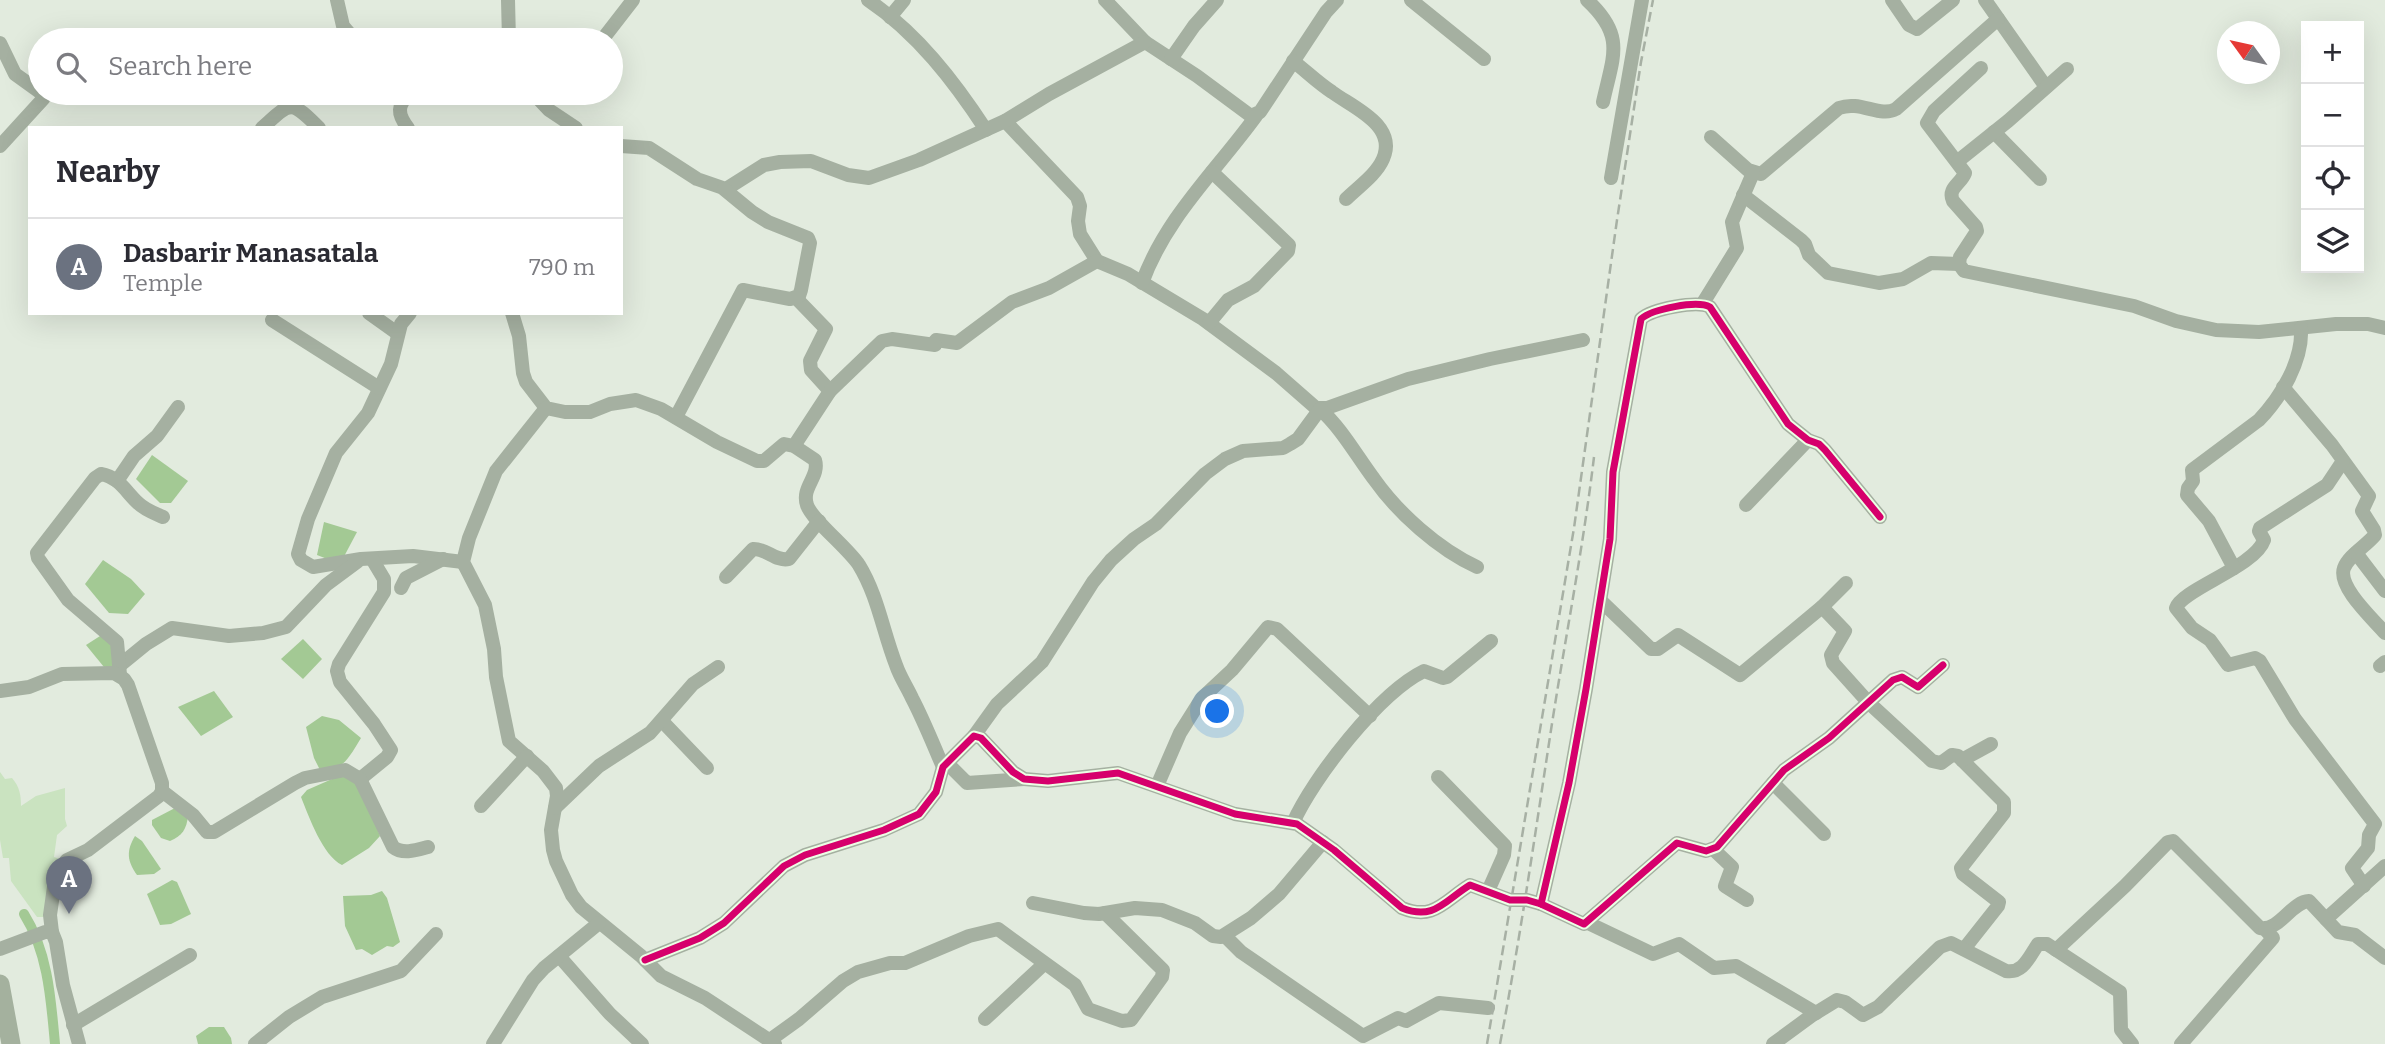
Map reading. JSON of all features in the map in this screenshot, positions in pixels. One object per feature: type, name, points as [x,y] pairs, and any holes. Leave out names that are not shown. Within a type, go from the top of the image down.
[{"type":"main road","points":[[0,984],[11,1044]]},
{"type":"street","points":[[337,0],[345,28]]},
{"type":"street","points":[[508,0],[509,28]]},
{"type":"street","points":[[611,28],[633,0]]},
{"type":"street","points":[[868,0],[890,17],[942,68],[986,130]]},
{"type":"street","points":[[890,17],[904,0]]},
{"type":"street","points":[[1105,0],[1145,42],[1197,76],[1245,113],[1256,116]]},
{"type":"street","points":[[1171,59],[1199,19],[1217,0]]},
{"type":"street","points":[[1142,283],[1149,264],[1182,206],[1212,173],[1256,116],[1326,12],[1337,0]]},
{"type":"street","points":[[1411,0],[1484,59]]},
{"type":"street","points":[[1587,0],[1606,19],[1612,30],[1613,51],[1603,102]]},
{"type":"street","points":[[1611,177],[1642,0]]},
{"type":"street","points":[[1892,0],[1909,25],[1917,29],[1954,0]]},
{"type":"street","points":[[1985,0],[2046,87]]},
{"type":"street","points":[[1711,136],[1753,173],[1761,174],[1839,108],[1854,105],[1890,113],[1998,19]]},
{"type":"street","points":[[724,189],[764,165],[779,162],[811,161],[848,176],[869,178],[919,160],[1005,121],[1145,42]]},
{"type":"street","points":[[0,43],[15,74],[28,83]]},
{"type":"street","points":[[1293,61],[1331,92],[1368,115],[1379,127],[1385,143],[1384,156],[1373,172],[1346,199]]},
{"type":"street","points":[[1981,68],[1934,111],[1927,123],[1965,173],[1951,196],[1977,231],[1960,257],[1959,264],[1964,271],[2134,306],[2176,321],[2216,330],[2259,332],[2336,324],[2368,324],[2385,328]]},
{"type":"street","points":[[1958,161],[2067,69]]},
{"type":"street","points":[[0,146],[38,105]]},
{"type":"street","points":[[400,105],[402,126]]},
{"type":"street","points":[[544,105],[559,124]]},
{"type":"street","points":[[264,126],[282,110],[294,107],[317,126]]},
{"type":"street","points":[[1005,121],[1077,197],[1080,206],[1080,234],[1097,261],[1128,274],[1209,323],[1276,373],[1312,406],[1335,422],[1374,480],[1400,512],[1462,560],[1477,567]]},
{"type":"street","points":[[1994,132],[2040,179]]},
{"type":"street","points":[[623,146],[649,148],[697,179],[724,189],[768,222],[808,238],[810,243],[799,295]]},
{"type":"street","points":[[1209,323],[1228,300],[1246,291],[1262,278],[1288,251],[1289,245],[1212,173]]},
{"type":"street","points":[[1703,303],[1737,248],[1731,222],[1753,173]]},
{"type":"street","points":[[1743,195],[1801,240],[1808,255],[1828,273],[1879,283],[1903,279],[1931,263],[1959,264]]},
{"type":"street","points":[[794,446],[830,391],[882,341],[957,343],[1012,302],[1049,288],[1097,261]]},
{"type":"street","points":[[676,417],[743,290],[799,295],[826,329],[810,361],[811,370],[830,391]]},
{"type":"street","points":[[1541,904],[1569,783],[1601,601],[1610,539],[1613,472],[1639,323],[1643,316],[1703,303],[1710,307],[1788,425],[1825,450],[1880,517]]},
{"type":"street","points":[[372,315],[397,334]]},
{"type":"street","points":[[408,315],[397,334],[391,364],[362,422],[336,453],[308,519],[298,554],[301,560],[313,567],[413,556],[463,562]]},
{"type":"street","points":[[513,315],[519,336],[526,383],[546,408],[565,412],[590,412],[610,404],[636,400],[661,409],[717,442],[757,461],[764,461],[784,444],[794,446],[815,460],[816,472],[807,487],[805,498],[811,514],[858,563],[874,598],[895,664],[945,764],[967,783],[1024,779],[1048,781],[1118,774],[1160,779],[1235,814],[1298,813]]},
{"type":"street","points":[[272,320],[379,387]]},
{"type":"street","points":[[2234,568],[2208,521],[2187,495],[2193,481],[2192,470],[2269,410],[2300,349],[2301,328]]},
{"type":"street","points":[[645,960],[700,938],[724,923],[784,866],[805,855],[884,830],[919,814],[936,792],[945,764],[974,736],[997,704],[1042,662],[1093,582],[1111,560],[1156,524],[1205,474],[1226,459],[1243,451],[1283,448],[1298,439],[1320,410],[1408,379],[1583,340]]},
{"type":"street","points":[[2283,387],[2369,496],[2362,511],[2375,532],[2373,538],[2343,568],[2343,582],[2385,633]]},
{"type":"street","points":[[117,481],[134,456],[157,436],[178,407]]},
{"type":"street","points":[[546,408],[496,471],[468,538],[463,562],[485,604],[507,736],[512,745],[543,771],[555,788],[551,830],[556,862],[576,901],[599,923],[661,976],[705,999],[772,1042],[843,981],[858,972],[890,962],[905,963],[969,936],[998,929],[1075,985],[1088,1009],[1122,1021],[1131,1020],[1162,977],[1163,970],[1105,913]]},
{"type":"street","points":[[1746,505],[1808,440]]},
{"type":"street","points":[[2343,461],[2327,485],[2263,526],[2259,531],[2263,543],[2234,568],[2182,599],[2176,608],[2192,628],[2210,640],[2228,664],[2257,658],[2260,661],[2295,719],[2375,824],[2369,835],[2370,846],[2352,868],[2364,886]]},
{"type":"street","points":[[79,1044],[59,966],[56,942],[48,932],[56,873],[67,860],[88,850],[127,822],[162,792],[162,783],[128,685],[119,671],[117,642],[68,600],[36,555],[95,478],[102,474],[117,481],[152,513],[163,517]]},
{"type":"street","points":[[726,577],[753,549],[761,549],[781,560],[789,559],[819,521]]},
{"type":"street","points":[[2357,553],[2385,591]]},
{"type":"street","points":[[0,691],[29,687],[62,674],[114,673],[146,644],[172,628],[229,636],[263,633],[286,627],[326,585],[367,559]]},
{"type":"street","points":[[360,779],[387,757],[391,750],[341,682],[337,671],[384,592],[384,579],[367,559]]},
{"type":"street","points":[[401,589],[406,578],[443,559]]},
{"type":"street","points":[[1601,601],[1650,649],[1658,649],[1678,635],[1740,675],[1822,607],[1846,583]]},
{"type":"street","points":[[1822,607],[1845,631],[1830,659],[1868,702],[1936,764],[1956,754],[2004,802],[2005,808],[1998,821],[1961,868],[1963,874],[1999,901],[1964,949]]},
{"type":"street","points":[[1160,779],[1180,733],[1202,698],[1232,670],[1268,627],[1277,629],[1370,716]]},
{"type":"street","points":[[1298,813],[1338,753],[1370,716],[1418,674],[1429,671],[1443,678],[1447,677],[1491,641]]},
{"type":"street","points":[[1588,923],[1678,843],[1706,851],[1713,849],[1727,837],[1784,770],[1829,738],[1899,677],[1918,687],[1942,665]]},
{"type":"street","points":[[555,808],[599,766],[650,733],[693,684],[718,667]]},
{"type":"street","points":[[662,721],[707,768]]},
{"type":"street","points":[[974,736],[987,744],[1013,772],[1024,779]]},
{"type":"street","points":[[1962,760],[1991,744]]},
{"type":"street","points":[[481,806],[527,756]]},
{"type":"street","points":[[162,792],[193,815],[203,829],[214,832],[305,778],[345,770],[360,779],[393,847],[404,852],[428,848]]},
{"type":"street","points":[[1438,777],[1505,846],[1504,855],[1488,891]]},
{"type":"street","points":[[1773,783],[1824,834]]},
{"type":"street","points":[[1298,813],[1323,842],[1390,898],[1415,914],[1431,912],[1470,885],[1510,900],[1541,904],[1576,922],[1588,923],[1653,954],[1679,944],[1714,968],[1736,966],[1816,1013]]},
{"type":"street","points":[[2056,950],[2171,841],[2176,842],[2257,926],[2265,929],[2273,938],[2181,1044]]},
{"type":"street","points":[[1033,903],[1070,912],[1105,913],[1135,908],[1161,910],[1195,923],[1213,936],[1225,936],[1279,894],[1323,842]]},
{"type":"street","points":[[1713,849],[1732,867],[1725,886],[1747,901]]},
{"type":"street","points":[[2326,919],[2385,866]]},
{"type":"street","points":[[2265,929],[2306,900],[2314,904],[2338,932],[2355,935],[2383,952]]},
{"type":"street","points":[[494,1044],[533,980],[599,923]]},
{"type":"street","points":[[0,949],[48,932]]},
{"type":"street","points":[[255,1044],[321,996],[401,971],[436,933]]},
{"type":"street","points":[[1225,936],[1241,952],[1363,1036],[1398,1018],[1406,1021],[1439,1003],[1488,1008]]},
{"type":"street","points":[[1773,1044],[1837,1000],[1863,1015],[1867,1014],[1878,1007],[1940,947],[1951,943],[2013,972],[2022,968],[2038,944],[2047,944],[2120,992],[2121,1030],[2132,1044]]},
{"type":"street","points":[[73,1024],[190,955]]},
{"type":"street","points":[[559,956],[610,1014],[642,1044]]},
{"type":"street","points":[[985,1019],[1044,964]]},
{"type":"shaded area","points":[[152,455],[188,481],[171,503],[160,503],[136,479]]},
{"type":"shaded area","points":[[324,522],[357,532],[340,564],[317,555]]},
{"type":"shaded area","points":[[103,560],[131,579],[145,594],[128,614],[109,613],[85,584]]},
{"type":"shaded area","points":[[111,629],[125,663],[108,672],[86,645]]},
{"type":"shaded area","points":[[303,639],[322,659],[303,679],[281,659]]},
{"type":"shaded area","points":[[214,691],[233,717],[201,736],[178,707]]},
{"type":"shaded area","points":[[322,716],[339,720],[361,738],[345,762],[334,769],[320,770],[306,727]]},
{"type":"shaded area","points":[[0,772],[5,779],[12,778],[17,785],[21,806],[36,796],[65,788],[67,826],[57,835],[54,857],[60,859],[44,917],[37,917],[11,881],[9,858],[3,858],[0,840]]},
{"type":"shaded area","points":[[348,772],[360,782],[380,836],[369,848],[342,865],[323,845],[301,797],[307,790]]},
{"type":"shaded area","points":[[175,808],[188,815],[183,831],[170,841],[161,838],[152,825],[152,820]]},
{"type":"shaded area","points":[[135,836],[142,841],[161,869],[154,874],[137,875],[131,865],[129,851]]},
{"type":"shaded area","points":[[172,880],[177,882],[191,914],[171,924],[160,925],[147,894]]},
{"type":"shaded area","points":[[382,891],[387,898],[400,942],[372,955],[362,949],[356,950],[345,926],[343,896],[371,895]]},
{"type":"shaded area","points":[[209,1027],[224,1027],[232,1044],[198,1044],[196,1036]]},
{"type":"waterway","points":[[24,914],[43,960],[50,994],[55,1044]]},
{"type":"railway","points":[[1487,1044],[1574,528],[1617,220],[1653,0]]},
{"type":"railway","points":[[1500,1044],[1594,457]]},
{"type":"cycle path","points":[[1541,904],[1569,783],[1586,689],[1610,539],[1613,472],[1641,319],[1675,307],[1710,307],[1788,424],[1825,450],[1880,517]]},
{"type":"cycle path","points":[[645,960],[700,938],[724,923],[784,866],[805,855],[884,830],[919,814],[936,792],[943,767],[974,736],[981,738],[1013,772],[1024,779],[1048,781],[1118,773],[1235,814],[1297,824],[1334,850],[1402,908],[1431,911],[1470,885],[1510,900],[1527,900],[1541,904],[1584,924],[1677,843],[1706,851],[1717,847],[1784,770],[1829,738],[1893,680],[1902,677],[1918,687],[1943,665]]},
{"type":"place","name":"Dasbarir Manasatala","points":[[69,914]]}]
